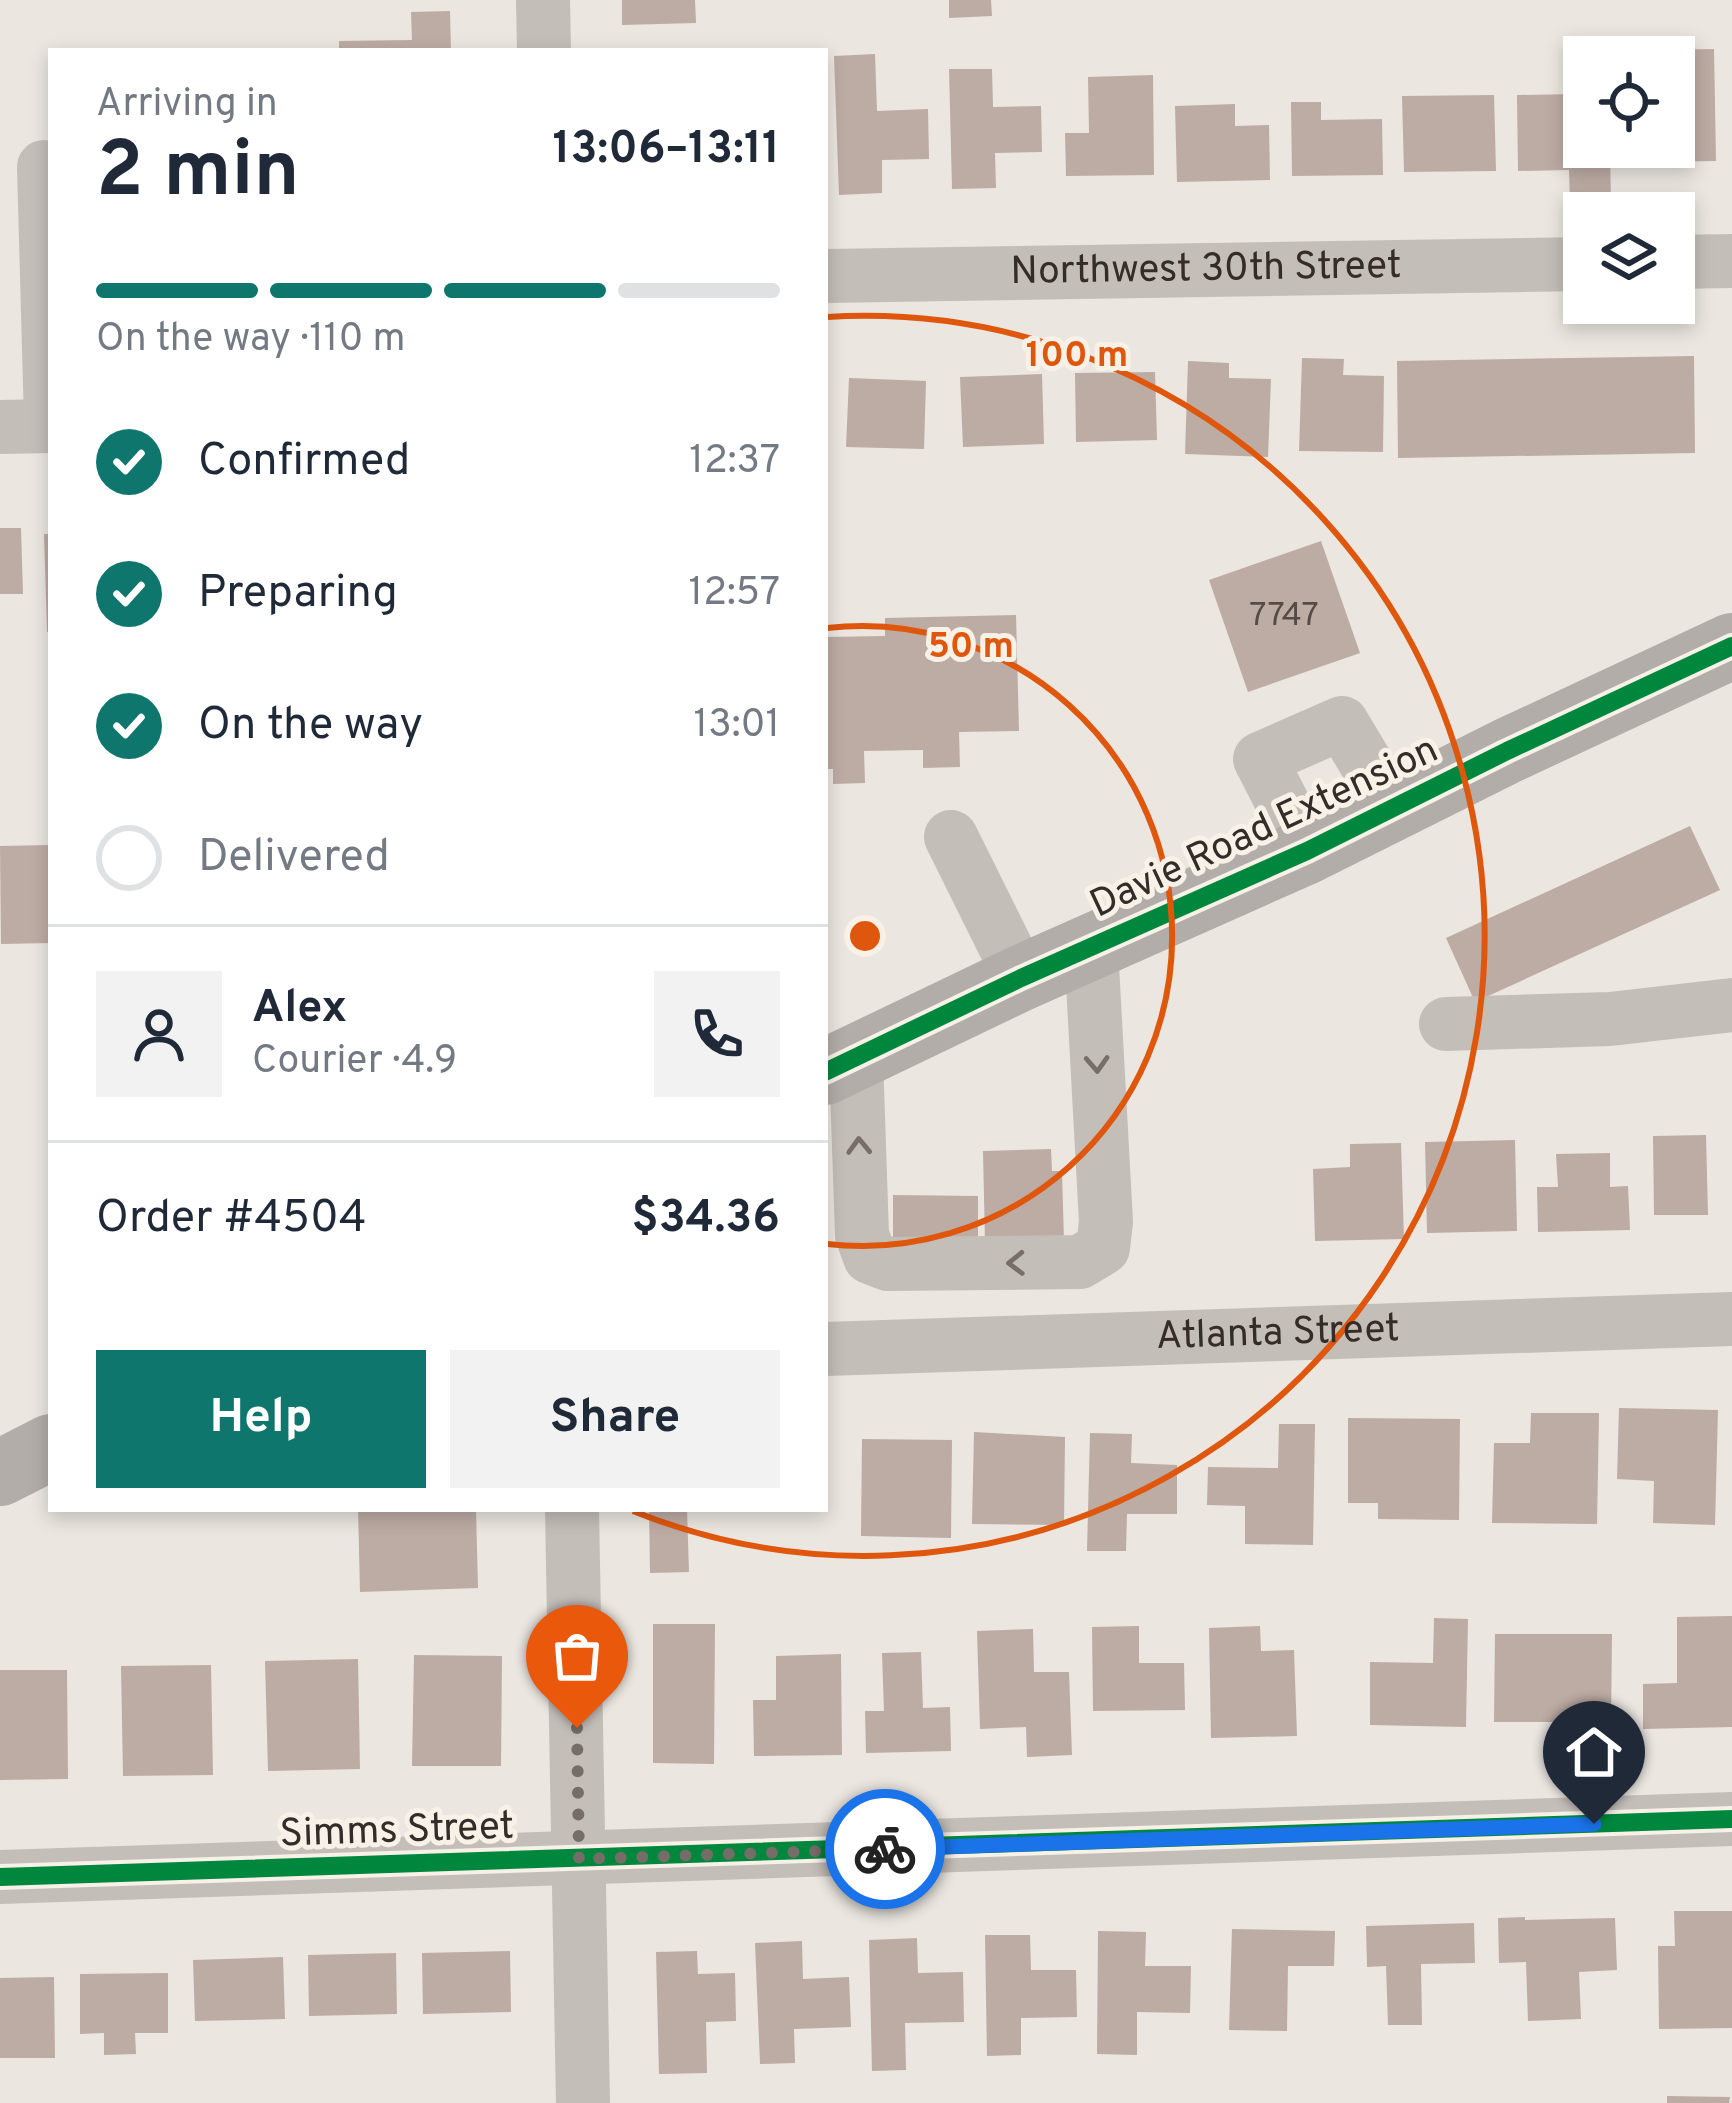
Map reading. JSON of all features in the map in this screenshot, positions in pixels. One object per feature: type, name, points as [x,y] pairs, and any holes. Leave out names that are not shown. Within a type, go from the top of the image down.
[{"type":"main road","name":"Davie Road Extension","points":[[841,1064],[1307,851],[1732,646]]},
{"type":"main road","points":[[0,1473],[48,1449]]},
{"type":"street","points":[[543,0],[544,48]]},
{"type":"street","points":[[44,167],[48,314]]},
{"type":"street","points":[[1695,262],[1732,261]]},
{"type":"street","name":"Northwest 30th Street","points":[[828,276],[1563,264]]},
{"type":"street","points":[[0,428],[48,424]]},
{"type":"street","points":[[1307,851],[1260,759],[1342,723],[1394,810]]},
{"type":"street","points":[[951,837],[1021,978]]},
{"type":"street","points":[[841,1064],[862,1234],[871,1257],[889,1264],[1080,1262],[1103,1248],[1106,1222],[1091,947]]},
{"type":"street","points":[[1446,1024],[1610,1019],[1732,1006]]},
{"type":"street","name":"Atlanta Street","points":[[828,1348],[1732,1319]]},
{"type":"street","points":[[572,1512],[583,2103]]},
{"type":"street","name":"Simms Street","points":[[0,1877],[1732,1819]]},
{"type":"building","points":[[622,0],[695,0],[696,23],[622,25]]},
{"type":"building","points":[[949,0],[991,0],[992,16],[949,18]]},
{"type":"building","points":[[450,11],[451,48],[339,48],[339,41],[412,40],[411,12]]},
{"type":"building","points":[[1695,49],[1714,49],[1716,161],[1695,161]]},
{"type":"building","points":[[875,54],[877,111],[928,109],[929,159],[882,160],[882,193],[839,195],[834,56]]},
{"type":"building","points":[[949,69],[992,69],[993,107],[1041,106],[1042,152],[995,153],[996,188],[952,189]]},
{"type":"building","points":[[1153,75],[1154,175],[1066,176],[1065,133],[1089,133],[1088,77]]},
{"type":"building","points":[[1563,94],[1563,168],[1610,168],[1611,192],[1570,192],[1569,170],[1518,171],[1517,95]]},
{"type":"building","points":[[1494,95],[1496,171],[1404,172],[1402,96]]},
{"type":"building","points":[[1291,102],[1321,102],[1321,120],[1382,119],[1383,175],[1292,176]]},
{"type":"building","points":[[1235,104],[1235,126],[1269,125],[1270,180],[1177,182],[1175,106]]},
{"type":"building","points":[[1694,356],[1695,453],[1398,458],[1397,361]]},
{"type":"building","points":[[1302,358],[1344,359],[1343,375],[1384,376],[1383,452],[1299,451]]},
{"type":"building","points":[[1188,361],[1229,363],[1229,378],[1271,379],[1268,457],[1185,454]]},
{"type":"building","points":[[1155,372],[1157,440],[1076,442],[1075,373]]},
{"type":"building","points":[[1042,374],[1044,444],[963,447],[960,377]]},
{"type":"building","points":[[849,378],[926,381],[924,449],[846,447]]},
{"type":"building","points":[[0,528],[21,528],[23,594],[0,594]]},
{"type":"building","points":[[44,534],[48,534],[47,632]]},
{"type":"building","points":[[1321,541],[1360,653],[1248,692],[1209,580]]},
{"type":"building","points":[[1016,615],[1019,731],[959,732],[960,767],[923,768],[923,750],[864,751],[865,783],[833,784],[833,769],[828,769],[828,637],[885,636],[885,618]]},
{"type":"building","points":[[1690,826],[1720,890],[1475,1002],[1446,938]]},
{"type":"building","points":[[48,845],[48,943],[1,944],[0,846]]},
{"type":"building","points":[[1706,1135],[1708,1215],[1654,1215],[1653,1136]]},
{"type":"building","points":[[1515,1140],[1517,1231],[1427,1233],[1425,1142]]},
{"type":"building","points":[[1401,1143],[1404,1239],[1315,1241],[1313,1169],[1350,1167],[1350,1144]]},
{"type":"building","points":[[1051,1149],[1052,1171],[1062,1171],[1064,1241],[985,1243],[983,1151]]},
{"type":"building","points":[[1610,1153],[1610,1187],[1628,1186],[1630,1230],[1538,1232],[1537,1187],[1558,1187],[1556,1154]]},
{"type":"building","points":[[893,1195],[978,1196],[978,1249],[893,1248]]},
{"type":"building","points":[[1619,1408],[1718,1410],[1715,1525],[1653,1523],[1654,1481],[1617,1479]]},
{"type":"building","points":[[1531,1413],[1599,1413],[1597,1524],[1492,1523],[1494,1443],[1530,1443]]},
{"type":"building","points":[[1348,1418],[1460,1419],[1459,1520],[1378,1519],[1378,1503],[1348,1503]]},
{"type":"building","points":[[1279,1424],[1315,1424],[1313,1545],[1245,1544],[1245,1506],[1207,1505],[1208,1467],[1278,1468]]},
{"type":"building","points":[[974,1432],[1065,1437],[1064,1525],[972,1524]]},
{"type":"building","points":[[1090,1433],[1132,1434],[1131,1463],[1177,1465],[1177,1514],[1127,1514],[1126,1551],[1087,1551]]},
{"type":"building","points":[[862,1439],[952,1440],[951,1538],[861,1536]]},
{"type":"building","points":[[358,1512],[476,1512],[478,1588],[360,1592]]},
{"type":"building","points":[[649,1512],[687,1512],[689,1572],[650,1573]]},
{"type":"building","points":[[1732,1616],[1732,1727],[1643,1729],[1643,1684],[1677,1683],[1677,1617]]},
{"type":"building","points":[[1434,1618],[1468,1619],[1466,1727],[1370,1725],[1370,1662],[1433,1663]]},
{"type":"building","points":[[653,1624],[715,1624],[714,1764],[653,1763]]},
{"type":"building","points":[[1139,1626],[1139,1663],[1184,1663],[1185,1710],[1093,1711],[1092,1627]]},
{"type":"building","points":[[1260,1626],[1261,1651],[1294,1650],[1297,1736],[1211,1738],[1209,1628]]},
{"type":"building","points":[[1033,1629],[1034,1672],[1069,1672],[1072,1755],[1027,1757],[1026,1727],[980,1729],[977,1631]]},
{"type":"building","points":[[1495,1634],[1612,1634],[1611,1722],[1494,1722]]},
{"type":"building","points":[[921,1652],[923,1708],[950,1707],[951,1751],[866,1753],[865,1711],[884,1711],[882,1653]]},
{"type":"building","points":[[841,1654],[842,1755],[754,1756],[753,1700],[776,1700],[776,1656]]},
{"type":"building","points":[[414,1655],[502,1656],[501,1766],[412,1766]]},
{"type":"building","points":[[358,1659],[360,1769],[268,1771],[265,1661]]},
{"type":"building","points":[[211,1665],[213,1775],[123,1776],[121,1666]]},
{"type":"building","points":[[0,1670],[67,1670],[68,1779],[0,1780]]},
{"type":"building","points":[[1674,1911],[1732,1911],[1732,2028],[1659,2029],[1658,1946],[1675,1946]]},
{"type":"building","points":[[1498,1918],[1615,1918],[1617,1970],[1579,1972],[1581,2019],[1528,2021],[1526,1962],[1499,1963]]},
{"type":"building","points":[[1474,1923],[1475,1963],[1421,1964],[1422,2025],[1388,2025],[1386,1966],[1367,1967],[1366,1926]]},
{"type":"building","points":[[1232,1929],[1335,1931],[1334,1966],[1288,1966],[1287,2031],[1229,2030]]},
{"type":"building","points":[[1098,1931],[1146,1932],[1145,1966],[1191,1966],[1190,2013],[1137,2012],[1137,2055],[1097,2054]]},
{"type":"building","points":[[985,1935],[1030,1935],[1031,1970],[1076,1970],[1077,2017],[1021,2018],[1021,2055],[987,2056]]},
{"type":"building","points":[[917,1938],[918,1973],[963,1972],[964,2022],[905,2023],[906,2070],[872,2071],[869,1940]]},
{"type":"building","points":[[802,1941],[803,1979],[849,1977],[851,2027],[794,2029],[795,2063],[760,2064],[755,1943]]},
{"type":"building","points":[[510,1951],[511,2012],[423,2014],[422,1953]]},
{"type":"building","points":[[697,1951],[698,1974],[735,1973],[736,2021],[706,2022],[707,2073],[659,2074],[656,1952]]},
{"type":"building","points":[[396,1953],[397,2014],[309,2016],[308,1955]]},
{"type":"building","points":[[283,1957],[285,2019],[195,2021],[193,1960]]},
{"type":"building","points":[[168,1973],[168,2033],[135,2033],[136,2054],[104,2055],[104,2033],[80,2034],[80,1974]]},
{"type":"building","points":[[54,1977],[55,2058],[0,2058],[0,1978]]},
{"type":"building","points":[[1667,2096],[1730,2097],[1729,2103],[1667,2103]]},
{"type":"cycle path","points":[[828,1071],[1021,978],[1307,851],[1732,646]]},
{"type":"cycle path","points":[[0,1877],[1732,1819]]},
{"type":"way so far","points":[[577,1728],[579,1859],[885,1849]]},
{"type":"route","points":[[885,1849],[1594,1824]]}]
